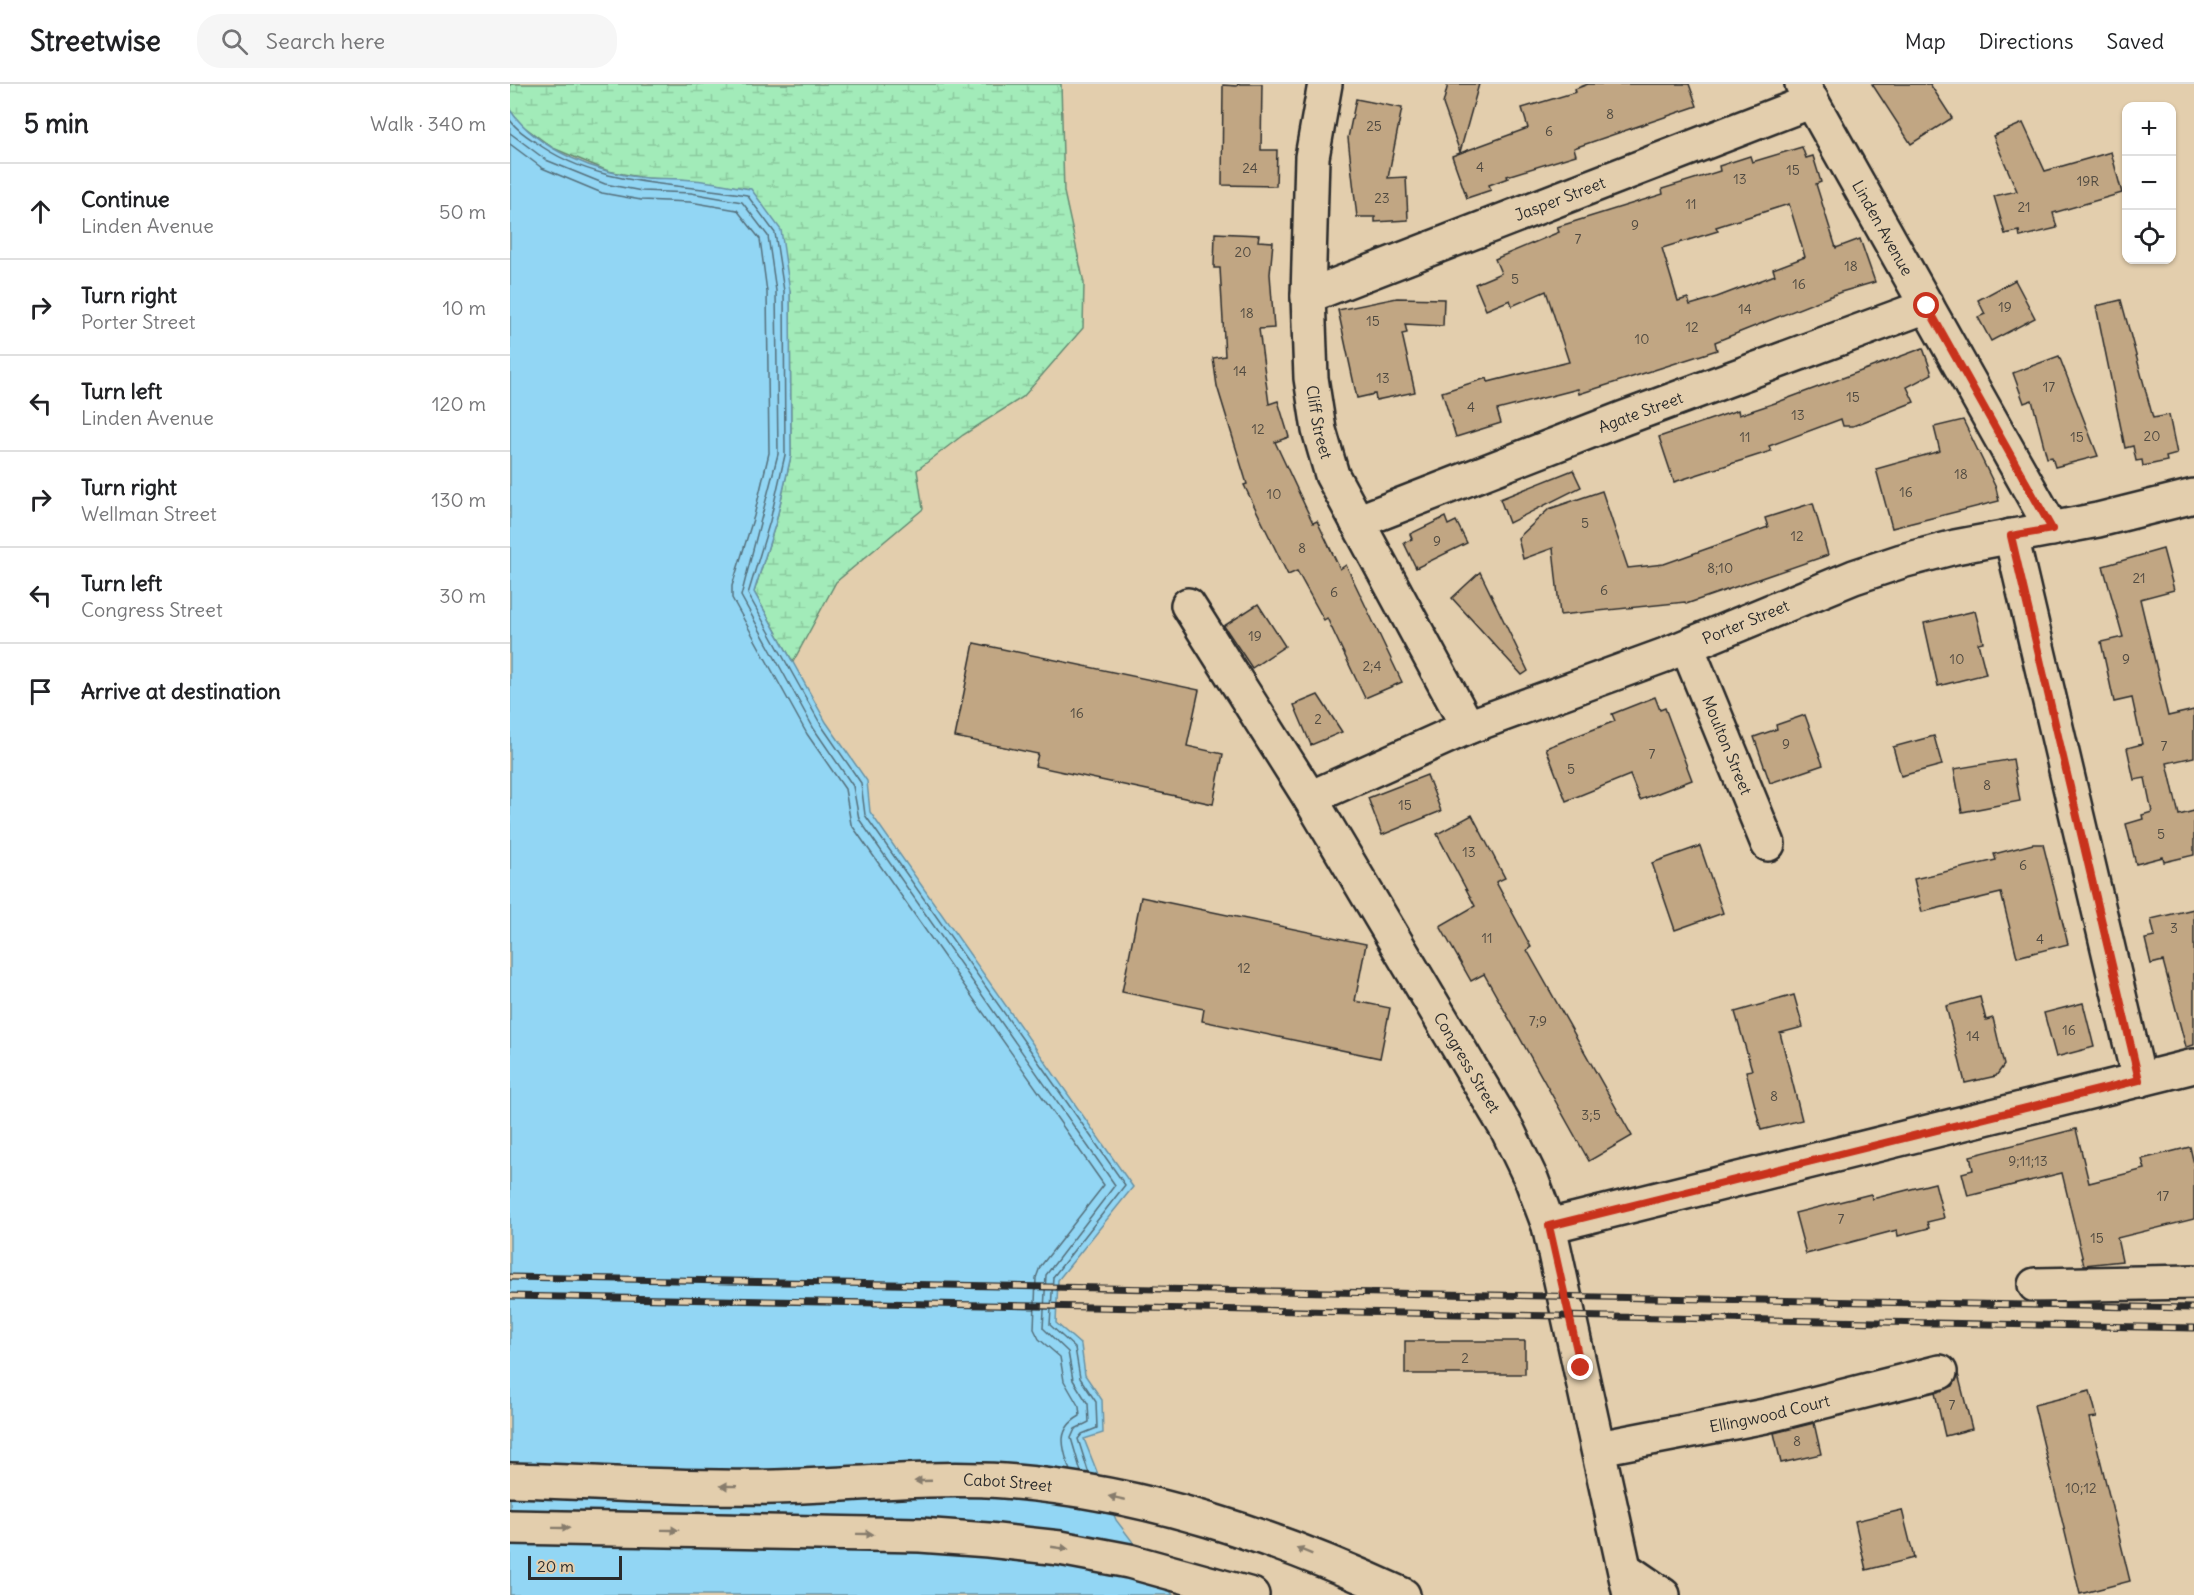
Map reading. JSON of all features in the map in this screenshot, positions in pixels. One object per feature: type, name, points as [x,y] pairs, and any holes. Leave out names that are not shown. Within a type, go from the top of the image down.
[{"type":"main road","name":"Cliff Street","points":[[1325,84],[1312,157],[1308,296],[1311,378],[1319,430],[1332,475],[1468,727]]},
{"type":"main road","name":"Jasper Street","points":[[1308,296],[1807,93]]},
{"type":"main road","name":"Linden Avenue","points":[[1807,93],[2052,529]]},
{"type":"main road","name":"Agate Street","points":[[1357,522],[1624,418],[1927,306]]},
{"type":"main road","name":"Porter Street","points":[[1310,798],[1468,727],[1687,647],[1854,577],[1902,561],[2194,496]]},
{"type":"main road","points":[[2011,536],[2139,1080]]},
{"type":"main road","name":"Congress Street","points":[[1188,604],[1310,798],[1509,1131],[1533,1181],[1549,1226],[1599,1448],[1622,1586]]},
{"type":"main road","name":"Moulton Street","points":[[1687,647],[1768,844]]},
{"type":"main road","points":[[1549,1226],[2194,1066]]},
{"type":"main road","points":[[2035,1285],[2194,1282]]},
{"type":"main road","name":"Ellingwood Court","points":[[1599,1448],[1765,1416],[1940,1372]]},
{"type":"main road","name":"Cabot Street","points":[[510,1480],[772,1487],[950,1480],[1004,1481],[1150,1504],[1254,1533],[1358,1574],[1403,1595]]},
{"type":"main road","points":[[510,1527],[920,1535],[988,1540],[1060,1548],[1129,1561],[1252,1595]]},
{"type":"main road","points":[[1622,1586],[1663,1595]]},
{"type":"green space","points":[[510,84],[1061,84],[1064,192],[1084,283],[1083,328],[1023,397],[963,435],[917,470],[923,509],[836,582],[793,662],[754,592],[776,522],[791,456],[790,291],[750,189],[692,180],[644,178],[608,171],[553,148],[519,123],[510,110]]},
{"type":"water","points":[[510,110],[536,137],[570,158],[589,165],[628,176],[699,181],[751,189],[781,230],[790,291],[791,456],[776,522],[754,592],[826,722],[867,781],[870,812],[1133,1187],[1058,1280],[1056,1323],[1081,1345],[1085,1375],[1102,1400],[1103,1433],[1084,1439],[1116,1520],[1173,1595],[510,1595]]},
{"type":"building","points":[[1238,84],[1262,84],[1261,150],[1277,150],[1276,186],[1222,185],[1223,85],[1237,86]]},
{"type":"building","points":[[1448,84],[1479,84],[1460,152],[1443,104]]},
{"type":"building","points":[[1588,84],[1689,84],[1697,106],[1574,148],[1576,155],[1507,176],[1508,178],[1489,185],[1491,190],[1467,198],[1452,156],[1528,128],[1522,108],[1576,92],[1575,89]]},
{"type":"building","points":[[1872,84],[1930,84],[1952,118],[1911,144]]},
{"type":"building","points":[[1356,99],[1402,108],[1388,178],[1406,177],[1408,220],[1375,222],[1375,217],[1357,217],[1348,138]]},
{"type":"building","points":[[2023,123],[2045,171],[2111,152],[2122,193],[2053,213],[2057,228],[2020,237],[2019,231],[2005,234],[1994,196],[2017,191],[1993,136]]},
{"type":"building","points":[[1802,147],[1806,158],[1813,156],[1821,182],[1816,184],[1836,248],[1860,239],[1875,282],[1841,292],[1715,342],[1717,350],[1579,394],[1578,389],[1497,410],[1501,423],[1456,437],[1442,392],[1487,378],[1488,382],[1569,362],[1546,291],[1512,306],[1510,300],[1486,310],[1475,284],[1501,273],[1495,259],[1559,232],[1557,227],[1663,194],[1662,189],[1720,171],[1719,166],[1750,156],[1752,162]],"holes":[[[1789,204],[1805,257],[1773,269],[1775,275],[1690,305],[1688,298],[1678,301],[1662,248],[1718,231],[1716,227]]]},
{"type":"building","points":[[1215,233],[1259,235],[1258,241],[1273,242],[1270,274],[1274,328],[1259,329],[1269,404],[1278,401],[1289,437],[1275,442],[1313,523],[1317,521],[1340,569],[1346,565],[1402,682],[1365,698],[1327,618],[1324,620],[1297,571],[1288,575],[1244,485],[1247,484],[1217,386],[1213,358],[1225,356],[1220,268],[1214,268]]},
{"type":"building","points":[[2015,280],[2035,318],[1991,341],[1978,317],[1985,314],[1978,300]]},
{"type":"building","points":[[1397,298],[1444,299],[1443,326],[1405,324],[1407,333],[1402,334],[1415,392],[1376,400],[1375,394],[1357,398],[1338,310]]},
{"type":"building","points":[[2121,300],[2153,418],[2169,415],[2177,454],[2166,457],[2167,461],[2143,466],[2142,460],[2136,461],[2133,446],[2125,448],[2096,306]]},
{"type":"building","points":[[1923,348],[1932,374],[1907,387],[1914,402],[1853,426],[1843,426],[1841,419],[1769,446],[1771,451],[1674,482],[1659,437],[1738,410],[1739,415],[1778,402]]},
{"type":"building","points":[[2059,356],[2098,456],[2055,467],[2052,457],[2047,458],[2032,400],[2024,403],[2013,373]]},
{"type":"building","points":[[1963,420],[1996,488],[1999,501],[1892,528],[1876,469],[1940,451],[1934,427]]},
{"type":"building","points":[[1573,470],[1581,487],[1509,523],[1500,499]]},
{"type":"building","points":[[1602,491],[1628,568],[1664,564],[1768,527],[1765,518],[1813,503],[1828,555],[1686,604],[1685,602],[1560,615],[1553,548],[1523,559],[1518,538],[1549,509]]},
{"type":"building","points":[[1445,517],[1448,525],[1456,521],[1467,543],[1416,568],[1404,543],[1412,539],[1410,534]]},
{"type":"building","points":[[2163,549],[2174,590],[2140,599],[2168,716],[2194,710],[2194,757],[2167,763],[2179,815],[2194,811],[2194,855],[2164,862],[2163,857],[2136,864],[2126,824],[2143,819],[2142,815],[2152,812],[2145,778],[2134,780],[2127,748],[2142,744],[2132,698],[2114,702],[2101,642],[2123,637],[2103,566]]},
{"type":"building","points":[[1480,572],[1528,671],[1522,675],[1452,598]]},
{"type":"building","points":[[1258,604],[1285,646],[1252,668],[1224,626]]},
{"type":"building","points":[[1975,611],[1983,642],[1978,643],[1986,674],[1938,686],[1924,623]]},
{"type":"building","points":[[974,643],[1199,690],[1187,746],[1223,754],[1213,804],[1035,766],[1038,754],[955,737]]},
{"type":"building","points":[[1318,695],[1342,732],[1311,745],[1294,705]]},
{"type":"building","points":[[1655,697],[1660,710],[1665,708],[1692,780],[1640,800],[1630,775],[1566,801],[1546,748],[1615,721],[1612,714]]},
{"type":"building","points":[[1805,715],[1823,765],[1770,783],[1754,737],[1777,729],[1776,725]]},
{"type":"building","points":[[1934,736],[1942,765],[1901,776],[1893,747]]},
{"type":"building","points":[[2013,759],[2020,801],[1962,812],[1954,769]]},
{"type":"building","points":[[1427,775],[1441,811],[1382,835],[1368,798]]},
{"type":"building","points":[[1472,815],[1505,878],[1496,882],[1531,947],[1527,950],[1632,1136],[1589,1161],[1484,974],[1471,981],[1440,926],[1475,906],[1437,834]]},
{"type":"building","points":[[2033,844],[2043,844],[2068,944],[2017,957],[2001,893],[1922,912],[1914,879],[1996,860],[1994,854]]},
{"type":"building","points":[[1700,846],[1723,913],[1675,930],[1652,863]]},
{"type":"building","points":[[1141,897],[1366,944],[1355,1001],[1390,1008],[1380,1058],[1202,1021],[1204,1009],[1122,992]]},
{"type":"building","points":[[2194,909],[2194,1045],[2186,1047],[2163,961],[2151,964],[2145,939],[2155,937],[2151,919]]},
{"type":"building","points":[[1794,995],[1803,1027],[1780,1033],[1802,1120],[1761,1130],[1746,1071],[1752,1070],[1735,1012]]},
{"type":"building","points":[[1980,997],[1986,1020],[1993,1018],[2004,1065],[1996,1076],[1965,1083],[1946,1006]]},
{"type":"building","points":[[2083,1003],[2094,1047],[2056,1057],[2044,1013]]},
{"type":"building","points":[[2076,1129],[2089,1183],[2145,1169],[2142,1159],[2190,1147],[2194,1164],[2194,1219],[2117,1238],[2122,1261],[2084,1265],[2062,1173],[1968,1196],[1962,1173],[1973,1170],[1970,1156]]},
{"type":"building","points":[[1935,1183],[1944,1218],[1927,1222],[1929,1228],[1898,1236],[1897,1230],[1806,1254],[1795,1213],[1871,1194],[1872,1199]]},
{"type":"building","points":[[1405,1341],[1525,1341],[1525,1374],[1405,1374]]},
{"type":"building","points":[[1958,1374],[1972,1429],[1945,1436],[1935,1393],[1953,1386]]},
{"type":"building","points":[[2090,1391],[2097,1417],[2090,1418],[2130,1581],[2080,1594],[2034,1405]]},
{"type":"building","points":[[1814,1423],[1821,1454],[1781,1463],[1774,1433]]},
{"type":"building","points":[[1902,1510],[1914,1558],[1866,1570],[1855,1521]]},
{"type":"railway","points":[[510,1277],[2194,1308]]},
{"type":"railway","points":[[510,1296],[2194,1328]]},
{"type":"route","points":[[1581,1368],[1549,1226],[2139,1080],[2011,536],[2052,529],[1927,306]]}]
